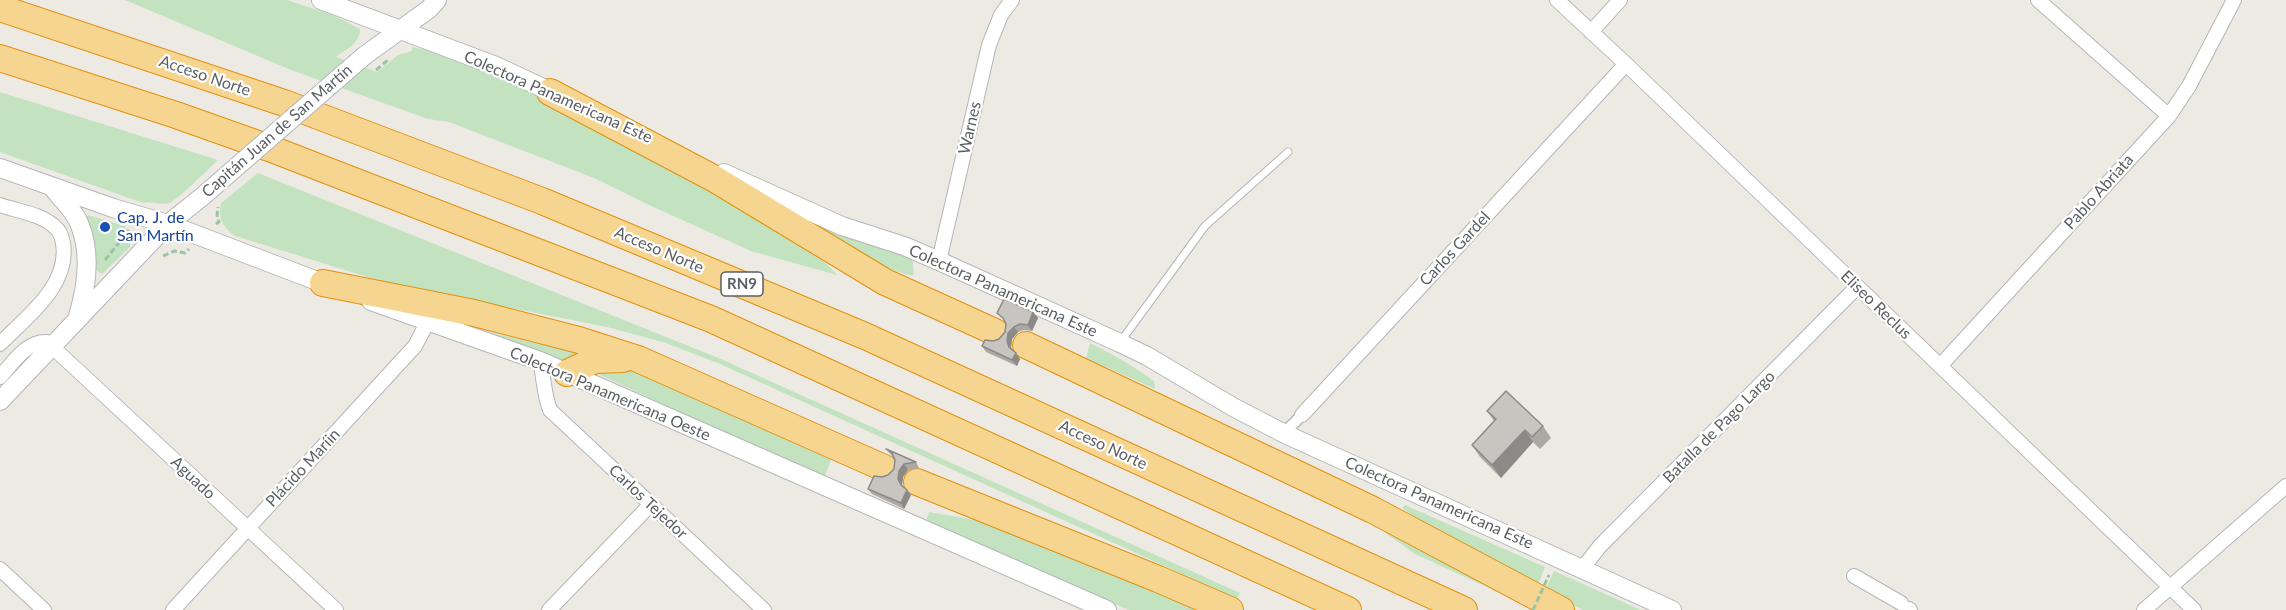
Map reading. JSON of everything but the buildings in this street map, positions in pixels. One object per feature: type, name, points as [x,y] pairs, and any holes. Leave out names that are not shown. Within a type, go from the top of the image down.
[{"type":"highway","name":"Acceso Norte","points":[[0,8],[284,103],[542,201],[864,336],[1464,610]]},
{"type":"highway","points":[[0,58],[176,115],[290,156],[711,319],[1348,610]]},
{"type":"highway","points":[[550,92],[713,178],[885,282],[995,332]]},
{"type":"highway","points":[[323,284],[474,313],[579,340],[638,359],[884,468]]},
{"type":"highway","points":[[1026,345],[1373,510],[1560,610]]},
{"type":"highway","points":[[556,380],[595,360],[638,359]]},
{"type":"highway","points":[[917,482],[1230,610]]},
{"type":"street","name":"Colectora Panamericana Este","points":[[321,0],[496,66],[813,214],[939,261],[1120,343],[1284,433],[1672,610]]},
{"type":"street","name":"Capitán Juan de San Martín","points":[[0,401],[168,224],[364,57],[438,0]]},
{"type":"street","name":"Warnes","points":[[939,261],[989,45],[1001,15],[1012,0]]},
{"type":"street","name":"Eliseo Reclus","points":[[1557,0],[2194,610]]},
{"type":"street","points":[[1591,32],[1620,0]]},
{"type":"street","points":[[2038,0],[2169,116]]},
{"type":"street","name":"Pablo Abriata","points":[[1940,366],[2169,116],[2190,86],[2234,0]]},
{"type":"street","name":"Carlos Gardel","points":[[1284,433],[1626,64]]},
{"type":"street","name":"Colectora Panamericana Oeste","points":[[0,168],[53,188],[168,224],[427,323],[540,361],[556,380],[1107,610]]},
{"type":"street","points":[[53,188],[78,220],[86,244],[87,268],[78,317]]},
{"type":"street","points":[[0,205],[44,219],[56,227],[61,235],[64,250],[60,275],[52,289],[0,344]]},
{"type":"street","name":"Batalla de Pago Largo","points":[[1582,569],[1600,546],[1857,287]]},
{"type":"street","name":"Plácido Maríin","points":[[173,610],[415,346],[427,323]]},
{"type":"street","points":[[0,377],[31,345],[40,342],[51,345]]},
{"type":"street","name":"Aguado","points":[[51,345],[336,610]]},
{"type":"street","name":"Carlos Tejedor","points":[[556,380],[545,399],[550,410],[764,610]]},
{"type":"street","points":[[2144,610],[2286,486]]},
{"type":"street","points":[[549,610],[651,504]]},
{"type":"street","points":[[0,569],[44,610]]},
{"type":"street","points":[[1854,576],[1904,609]]},
{"type":"lane","points":[[1120,343],[1205,226],[1288,152]]},
{"type":"path","points":[[1533,610],[1549,575]]},
{"type":"green space","points":[[125,0],[287,0],[333,15],[360,29],[358,39],[336,57],[377,72],[398,55],[412,51],[412,47],[485,70],[532,92],[773,224],[776,231],[827,264],[837,275],[751,251],[594,178],[449,122],[428,119],[291,70]]},
{"type":"green space","points":[[0,92],[218,160],[171,202],[143,203],[0,152]]},
{"type":"green space","points":[[258,173],[721,359],[1240,593],[1237,599],[720,364],[666,343],[607,327],[390,284],[235,236],[222,222],[221,203]]},
{"type":"green space","points":[[88,215],[125,226],[130,236],[130,247],[102,274],[96,270],[92,231],[85,219]]},
{"type":"green space","points":[[805,220],[912,257],[914,275],[905,274],[877,262]]},
{"type":"green space","points":[[492,333],[585,355],[564,364],[493,338]]},
{"type":"green space","points":[[1090,343],[1123,360],[1154,381],[1155,389],[1086,358]]},
{"type":"green space","points":[[613,365],[649,375],[831,460],[824,478],[589,370]]},
{"type":"green space","points":[[1405,505],[1545,567],[1536,590],[1440,534],[1402,508]]},
{"type":"green space","points":[[1355,511],[1537,610],[1415,554]]},
{"type":"green space","points":[[929,512],[987,522],[1213,610],[1129,610],[926,522]]},
{"type":"green space","points":[[1554,571],[1641,610],[1583,610],[1545,591]]},
{"type":"place","name":"Cap. J. de San Martín","points":[[105,227]]}]
